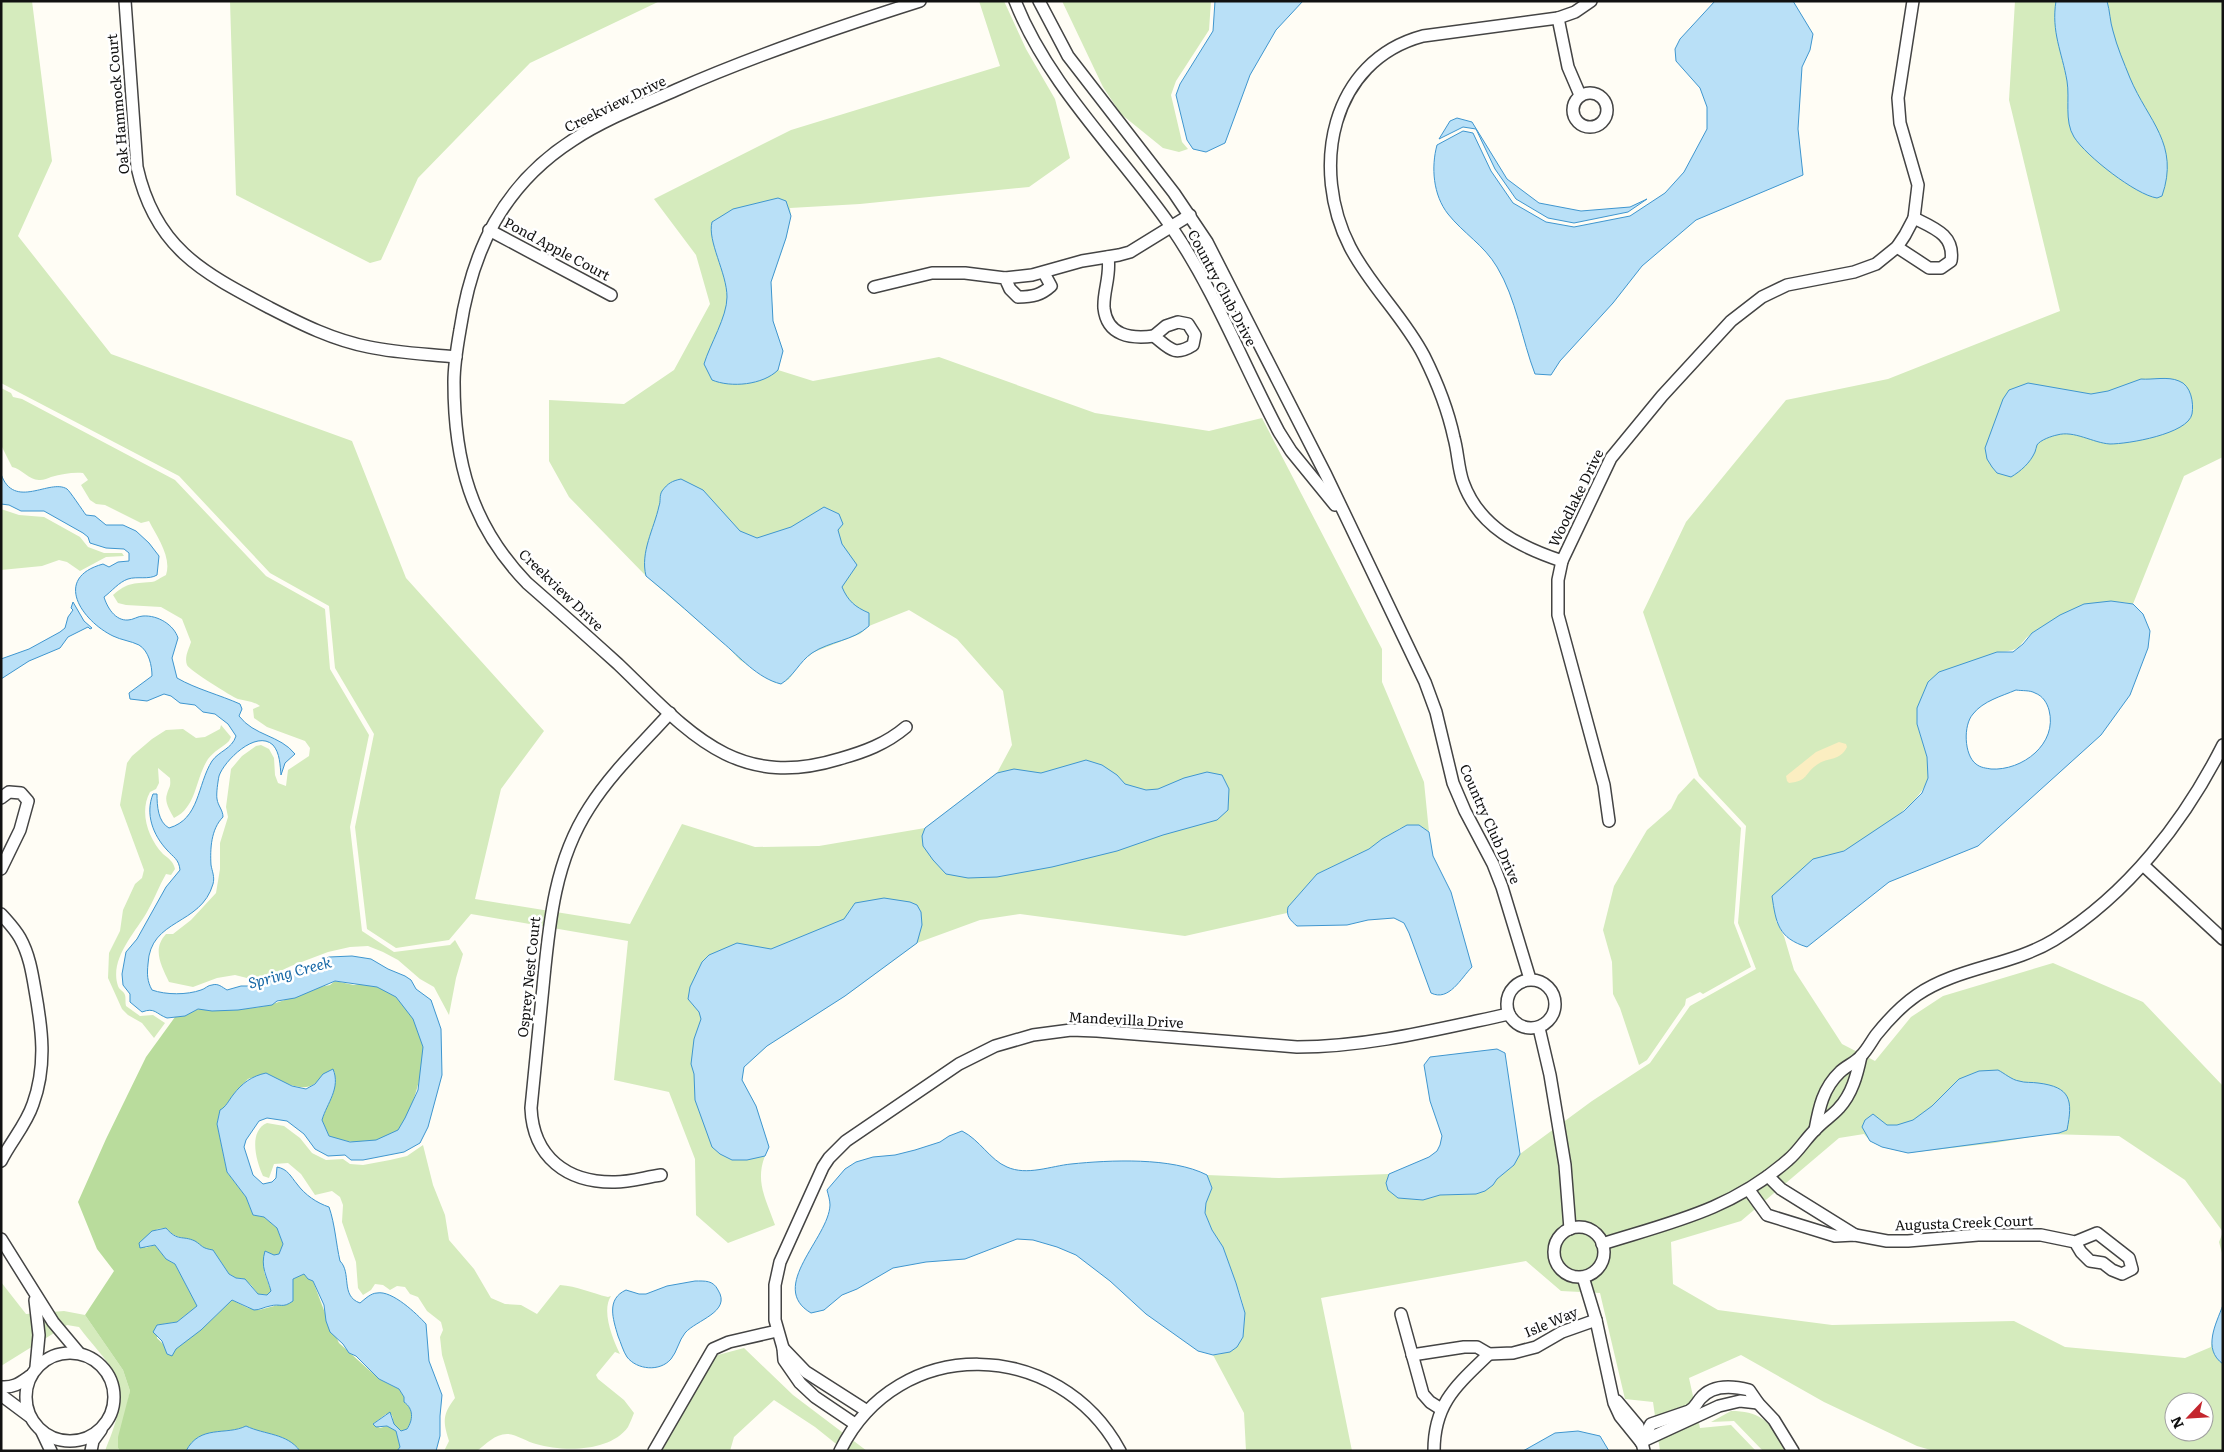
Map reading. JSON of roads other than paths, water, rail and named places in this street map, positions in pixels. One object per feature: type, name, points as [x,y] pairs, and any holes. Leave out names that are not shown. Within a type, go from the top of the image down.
[{"type":"street","name":"Oak Hammock Court","points":[[126,1],[136,167],[152,213],[174,244],[191,261],[220,282],[321,332],[369,347],[456,357]]},
{"type":"street","name":"Creekview Drive","points":[[906,727],[889,740],[866,751],[818,765],[783,769],[748,764],[717,751],[670,713],[528,583],[508,561],[487,530],[473,503],[464,478],[454,412],[456,357],[467,291],[473,270],[489,230],[505,204],[530,174],[561,148],[586,132],[749,59],[920,1]]},
{"type":"street","name":"Country Club Drive","points":[[1014,1],[1039,49],[1058,80],[1171,227],[1200,273],[1279,432],[1291,450],[1346,518]]},
{"type":"street","name":"Country Club Drive","points":[[1039,1],[1068,56],[1190,215],[1207,242],[1326,475],[1425,682],[1436,712],[1453,783],[1465,811],[1493,864],[1502,887],[1530,980]]},
{"type":"street","points":[[1562,561],[1508,538],[1486,520],[1473,502],[1463,482],[1452,426],[1429,367],[1408,330],[1350,249],[1335,209],[1331,171],[1336,122],[1346,95],[1361,73],[1386,52],[1423,36],[1558,18],[1574,12],[1591,1]]},
{"type":"street","name":"Woodlake Drive","points":[[1609,821],[1604,785],[1558,615],[1558,580],[1562,561],[1611,458],[1662,396],[1731,321],[1751,304],[1774,290],[1801,281],[1843,275],[1865,269],[1886,257],[1897,247],[1914,218],[1918,185],[1900,122],[1898,98],[1913,1]]},
{"type":"street","points":[[1558,18],[1568,67],[1580,95]]},
{"type":"street","points":[[874,287],[932,273],[965,273],[1005,278],[1044,273],[1082,261],[1130,252],[1190,215]]},
{"type":"street","points":[[1897,247],[1929,268],[1941,268],[1951,260],[1953,249],[1948,238],[1914,218]]},
{"type":"street","name":"Pond Apple Court","points":[[489,230],[610,295]]},
{"type":"street","points":[[1108,257],[1110,269],[1104,308],[1108,321],[1117,331],[1129,337],[1154,336]]},
{"type":"street","points":[[1005,278],[1010,289],[1018,297],[1031,297],[1042,294],[1051,286],[1044,273]]},
{"type":"street","name":"Osprey Nest Court","points":[[661,1175],[616,1182],[594,1181],[572,1175],[552,1161],[542,1148],[534,1131],[531,1108],[549,920],[558,880],[566,856],[588,810],[601,790],[670,713]]},
{"type":"street","points":[[1815,1130],[1825,1089],[1841,1071],[1861,1056],[1890,1018],[1918,995],[1945,980],[2029,952],[2053,940],[2096,908],[2143,865],[2180,818],[2198,791],[2223,745]]},
{"type":"street","points":[[1,798],[9,792],[20,792],[28,801],[20,830],[1,869]]},
{"type":"street","points":[[2143,865],[2223,939]]},
{"type":"street","points":[[1,914],[21,939],[29,962],[41,1022],[43,1046],[39,1083],[32,1106],[22,1128],[1,1161]]},
{"type":"street","points":[[1530,980],[1537,980],[1547,985],[1553,993],[1556,1003],[1553,1016],[1545,1025],[1539,1028],[1524,1028],[1515,1022],[1509,1014],[1507,1006],[1509,994],[1517,984],[1530,980]]},
{"type":"street","name":"Mandevilla Drive","points":[[855,1424],[815,1397],[800,1383],[784,1360],[784,1348],[775,1320],[774,1296],[777,1272],[807,1198],[829,1158],[857,1133],[959,1064],[983,1051],[1021,1037],[1072,1030],[1297,1047],[1330,1047],[1387,1040],[1509,1014]]},
{"type":"street","points":[[1539,1028],[1550,1075],[1565,1165],[1570,1229]]},
{"type":"street","points":[[1602,1244],[1693,1216],[1723,1204],[1750,1190],[1798,1151],[1815,1130],[1846,1099],[1852,1088],[1861,1056]]},
{"type":"street","name":"Augusta Creek Court","points":[[1768,1176],[1781,1189],[1855,1235]]},
{"type":"street","name":"Augusta Creek Court","points":[[1750,1190],[1767,1215],[1835,1236],[1855,1235],[1887,1241],[1908,1241],[1978,1236],[2041,1235],[2075,1242]]},
{"type":"street","points":[[1584,1228],[1595,1233],[1602,1244],[1604,1256],[1600,1265],[1595,1272],[1583,1277],[1569,1276],[1556,1262],[1555,1244],[1561,1235],[1570,1229],[1584,1228]]},
{"type":"street","points":[[2097,1233],[2129,1258],[2132,1270],[2122,1274],[2112,1270],[2103,1263],[2090,1261],[2075,1242],[2097,1233]]},
{"type":"street","points":[[1,1238],[33,1293],[58,1330],[79,1353],[99,1363],[112,1382],[113,1405],[110,1416],[93,1441],[91,1451]]},
{"type":"street","points":[[2103,1263],[2114,1246]]},
{"type":"street","points":[[1583,1277],[1596,1320],[1613,1399],[1620,1402],[1638,1426],[1642,1446]]},
{"type":"street","points":[[30,1416],[25,1396],[33,1371],[39,1335],[33,1293]]},
{"type":"street","points":[[1401,1314],[1423,1394],[1430,1402],[1441,1409]]},
{"type":"street","name":"Isle Way","points":[[1412,1355],[1464,1347],[1477,1347],[1489,1354],[1513,1353],[1536,1346],[1562,1332],[1596,1320]]},
{"type":"street","points":[[654,1451],[713,1349],[729,1342],[778,1331]]},
{"type":"street","name":"Mandevilla Drive","points":[[784,1348],[806,1372],[867,1411]]},
{"type":"street","points":[[1,1387],[9,1388],[18,1385],[48,1357],[63,1352],[79,1353]]},
{"type":"street","points":[[1434,1451],[1436,1426],[1441,1409],[1456,1385],[1489,1354]]},
{"type":"street","points":[[840,1451],[855,1424],[867,1411],[895,1388],[929,1372],[966,1365],[1002,1366],[1037,1375],[1072,1394],[1099,1419],[1120,1451]]},
{"type":"street","points":[[1642,1446],[1651,1424],[1695,1408],[1700,1398],[1711,1390],[1733,1386],[1749,1390],[1774,1420],[1793,1451]]},
{"type":"street","points":[[1,1395],[30,1416],[41,1430],[51,1451]]},
{"type":"street","points":[[1642,1446],[1719,1406],[1740,1401],[1758,1403]]},
{"type":"street","points":[[41,1430],[53,1438],[66,1441],[80,1440],[93,1435],[103,1426]]},
{"type":"water","points":[[1215,1],[1303,1],[1276,30],[1250,75],[1225,143],[1206,152],[1193,149],[1187,140],[1176,95],[1180,84],[1213,31]]},
{"type":"water","points":[[1715,1],[1793,1],[1813,34],[1810,50],[1802,67],[1798,129],[1803,175],[1696,220],[1642,266],[1613,303],[1560,361],[1551,375],[1535,374],[1504,279],[1492,259],[1448,214],[1439,198],[1434,171],[1437,145],[1463,131],[1473,133],[1491,171],[1513,203],[1546,222],[1574,227],[1630,216],[1665,193],[1684,172],[1707,129],[1707,107],[1700,88],[1676,61],[1675,49],[1680,39]]},
{"type":"water","points":[[2056,1],[2107,1],[2116,43],[2123,61],[2165,147],[2167,178],[2162,196],[2157,198],[2148,195],[2125,182],[2100,164],[2074,137],[2069,124],[2068,88],[2056,32]]},
{"type":"water","points":[[1457,118],[1472,122],[1507,179],[1539,203],[1581,211],[1630,207],[1647,199],[1628,212],[1574,223],[1548,218],[1516,199],[1495,169],[1476,129],[1463,127],[1439,139],[1450,121]]},
{"type":"water","points":[[778,198],[786,201],[791,216],[786,238],[771,282],[773,321],[783,351],[778,370],[764,379],[746,384],[728,384],[712,380],[704,364],[721,322],[727,297],[724,278],[712,238],[712,222],[733,209]]},
{"type":"water","points":[[2141,379],[2170,379],[2183,383],[2189,390],[2192,400],[2192,414],[2188,421],[2169,432],[2143,440],[2119,444],[2104,443],[2070,434],[2052,436],[2037,445],[2028,463],[2011,477],[1997,473],[1987,459],[1985,448],[2003,399],[2009,390],[2028,383],[2091,394],[2108,391]]},
{"type":"water","points":[[1,474],[7,485],[14,490],[23,492],[51,487],[67,489],[86,515],[95,516],[106,525],[123,525],[136,531],[149,543],[159,556],[157,575],[132,578],[122,582],[104,597],[109,609],[115,616],[123,620],[149,616],[160,619],[169,625],[178,638],[172,658],[177,678],[240,704],[242,709],[239,716],[245,723],[282,743],[295,754],[285,763],[281,775],[279,759],[273,745],[266,741],[258,741],[234,755],[222,770],[219,776],[217,797],[223,817],[216,827],[211,846],[213,884],[207,898],[198,908],[157,938],[151,949],[148,964],[149,984],[152,990],[170,994],[183,994],[214,985],[227,990],[241,986],[260,986],[329,957],[352,956],[371,959],[405,976],[411,980],[416,989],[431,1000],[441,1029],[442,1075],[428,1127],[420,1143],[404,1152],[363,1160],[351,1160],[345,1155],[328,1156],[315,1149],[304,1134],[287,1121],[267,1118],[259,1121],[246,1140],[244,1147],[253,1175],[263,1184],[272,1182],[276,1178],[277,1167],[281,1168],[289,1174],[307,1195],[329,1207],[340,1261],[345,1272],[348,1290],[354,1300],[360,1303],[375,1293],[390,1295],[404,1304],[426,1324],[429,1361],[442,1395],[440,1436],[436,1451],[397,1451],[400,1447],[396,1431],[387,1426],[376,1427],[373,1424],[390,1412],[394,1424],[401,1431],[407,1429],[411,1418],[410,1408],[404,1402],[404,1397],[399,1389],[379,1379],[356,1356],[349,1353],[343,1344],[330,1332],[326,1321],[324,1305],[313,1281],[304,1274],[293,1279],[293,1301],[284,1305],[268,1306],[254,1310],[232,1300],[201,1330],[176,1349],[172,1356],[167,1354],[162,1341],[153,1332],[157,1325],[177,1322],[197,1306],[175,1264],[166,1259],[155,1245],[140,1248],[139,1243],[152,1231],[166,1228],[177,1237],[191,1239],[204,1248],[213,1250],[229,1274],[236,1278],[245,1279],[258,1294],[267,1295],[271,1291],[263,1262],[265,1251],[274,1255],[279,1254],[283,1244],[277,1228],[264,1217],[253,1215],[246,1197],[227,1172],[217,1124],[220,1110],[240,1087],[252,1078],[266,1073],[292,1086],[306,1089],[315,1084],[323,1074],[333,1069],[335,1076],[334,1089],[322,1120],[329,1136],[350,1142],[376,1140],[398,1130],[405,1118],[418,1090],[423,1047],[413,1019],[396,997],[377,987],[335,981],[295,998],[277,1001],[272,1005],[238,1010],[212,1011],[198,1009],[185,1016],[167,1018],[150,1010],[142,1012],[130,1002],[130,994],[123,985],[122,974],[126,952],[137,939],[166,887],[180,870],[177,861],[162,844],[154,831],[150,817],[153,794],[157,794],[157,804],[162,822],[169,828],[179,824],[192,809],[212,761],[232,744],[236,736],[228,724],[215,714],[203,712],[195,705],[180,703],[171,696],[164,694],[147,701],[130,699],[129,693],[152,676],[148,655],[139,645],[113,636],[91,620],[77,600],[76,589],[79,579],[88,570],[103,564],[109,567],[118,562],[129,561],[129,553],[124,549],[106,548],[90,543],[88,537],[83,533],[44,511],[21,511],[9,505],[1,504]]},
{"type":"water","points":[[681,479],[703,490],[740,531],[757,538],[791,527],[824,507],[839,514],[843,524],[838,530],[842,544],[857,565],[842,587],[852,603],[869,613],[869,626],[856,635],[812,653],[781,684],[764,677],[749,666],[646,576],[646,549],[660,504],[661,493],[670,483]]},
{"type":"water","points":[[2111,601],[2133,604],[2143,614],[2150,631],[2148,648],[2130,695],[2101,735],[1978,846],[1889,882],[1807,947],[1784,934],[1777,922],[1772,896],[1813,859],[1844,851],[1904,811],[1922,793],[1928,778],[1927,757],[1917,724],[1917,708],[1928,682],[1939,672],[1997,652],[2013,652],[2032,633],[2060,615],[2084,604]],"holes":[[[2016,690],[2033,692],[2044,700],[2049,710],[2048,734],[2043,744],[2025,760],[2003,768],[1983,768],[1972,760],[1967,747],[1966,732],[1970,719],[1977,709],[1987,702]]]},
{"type":"water","points":[[73,602],[84,621],[92,628],[88,627],[68,637],[60,648],[29,661],[1,679],[1,659],[29,649],[60,632],[65,628],[68,617],[73,610],[71,608]]},
{"type":"water","points":[[1086,760],[1102,765],[1117,775],[1125,784],[1146,790],[1158,789],[1184,778],[1207,772],[1222,775],[1229,789],[1228,810],[1217,820],[1163,835],[1117,851],[1052,867],[997,877],[968,878],[946,874],[923,846],[922,836],[925,828],[997,773],[1014,769],[1041,773]]},
{"type":"water","points":[[1407,825],[1419,825],[1429,832],[1433,856],[1451,892],[1472,967],[1454,988],[1443,994],[1431,993],[1404,923],[1394,918],[1368,920],[1347,925],[1297,926],[1288,915],[1288,907],[1317,874],[1369,849],[1382,839]]},
{"type":"water","points":[[884,898],[917,905],[921,912],[922,925],[917,943],[845,996],[767,1046],[744,1067],[742,1080],[756,1106],[769,1147],[765,1156],[747,1160],[732,1160],[720,1154],[712,1147],[695,1100],[694,1074],[691,1064],[694,1039],[701,1019],[699,1012],[688,999],[690,987],[702,962],[709,955],[737,943],[771,949],[844,919],[855,903]]},
{"type":"water","points":[[1497,1049],[1505,1053],[1520,1154],[1514,1165],[1497,1179],[1493,1185],[1485,1191],[1476,1194],[1440,1195],[1423,1200],[1398,1198],[1388,1190],[1386,1183],[1389,1174],[1429,1157],[1437,1151],[1442,1136],[1430,1101],[1424,1065],[1430,1057]]},
{"type":"water","points":[[1998,1070],[2016,1080],[2049,1085],[2063,1092],[2067,1097],[2070,1111],[2067,1130],[2059,1133],[1908,1153],[1882,1147],[1870,1141],[1862,1127],[1865,1120],[1873,1114],[1887,1125],[1897,1125],[1913,1120],[1932,1106],[1959,1079],[1979,1071]]},
{"type":"water","points":[[962,1131],[974,1139],[1001,1164],[1015,1170],[1031,1171],[1063,1165],[1140,1161],[1176,1165],[1207,1175],[1212,1188],[1206,1203],[1205,1213],[1212,1230],[1223,1247],[1245,1313],[1243,1337],[1237,1347],[1230,1352],[1213,1355],[1198,1351],[1146,1314],[1110,1281],[1076,1255],[1033,1240],[1017,1239],[965,1259],[926,1262],[893,1268],[857,1289],[842,1295],[824,1310],[811,1313],[799,1302],[795,1290],[797,1276],[827,1218],[830,1205],[827,1190],[845,1169],[856,1162],[873,1157],[895,1155],[915,1150],[940,1142]]},
{"type":"water","points":[[695,1281],[714,1284],[721,1298],[717,1310],[685,1333],[671,1359],[661,1366],[655,1368],[642,1367],[631,1361],[624,1352],[614,1323],[613,1304],[620,1294],[626,1290],[646,1294],[667,1286]]},
{"type":"water","points":[[2223,1305],[2223,1364],[2213,1351],[2212,1336]]},
{"type":"water","points":[[246,1426],[289,1441],[300,1451],[186,1451],[198,1437]]},
{"type":"water","points":[[1578,1431],[1600,1436],[1609,1451],[1523,1451],[1555,1433]]},
{"type":"water label","name":"Spring Creek","points":[[290,973]]}]
